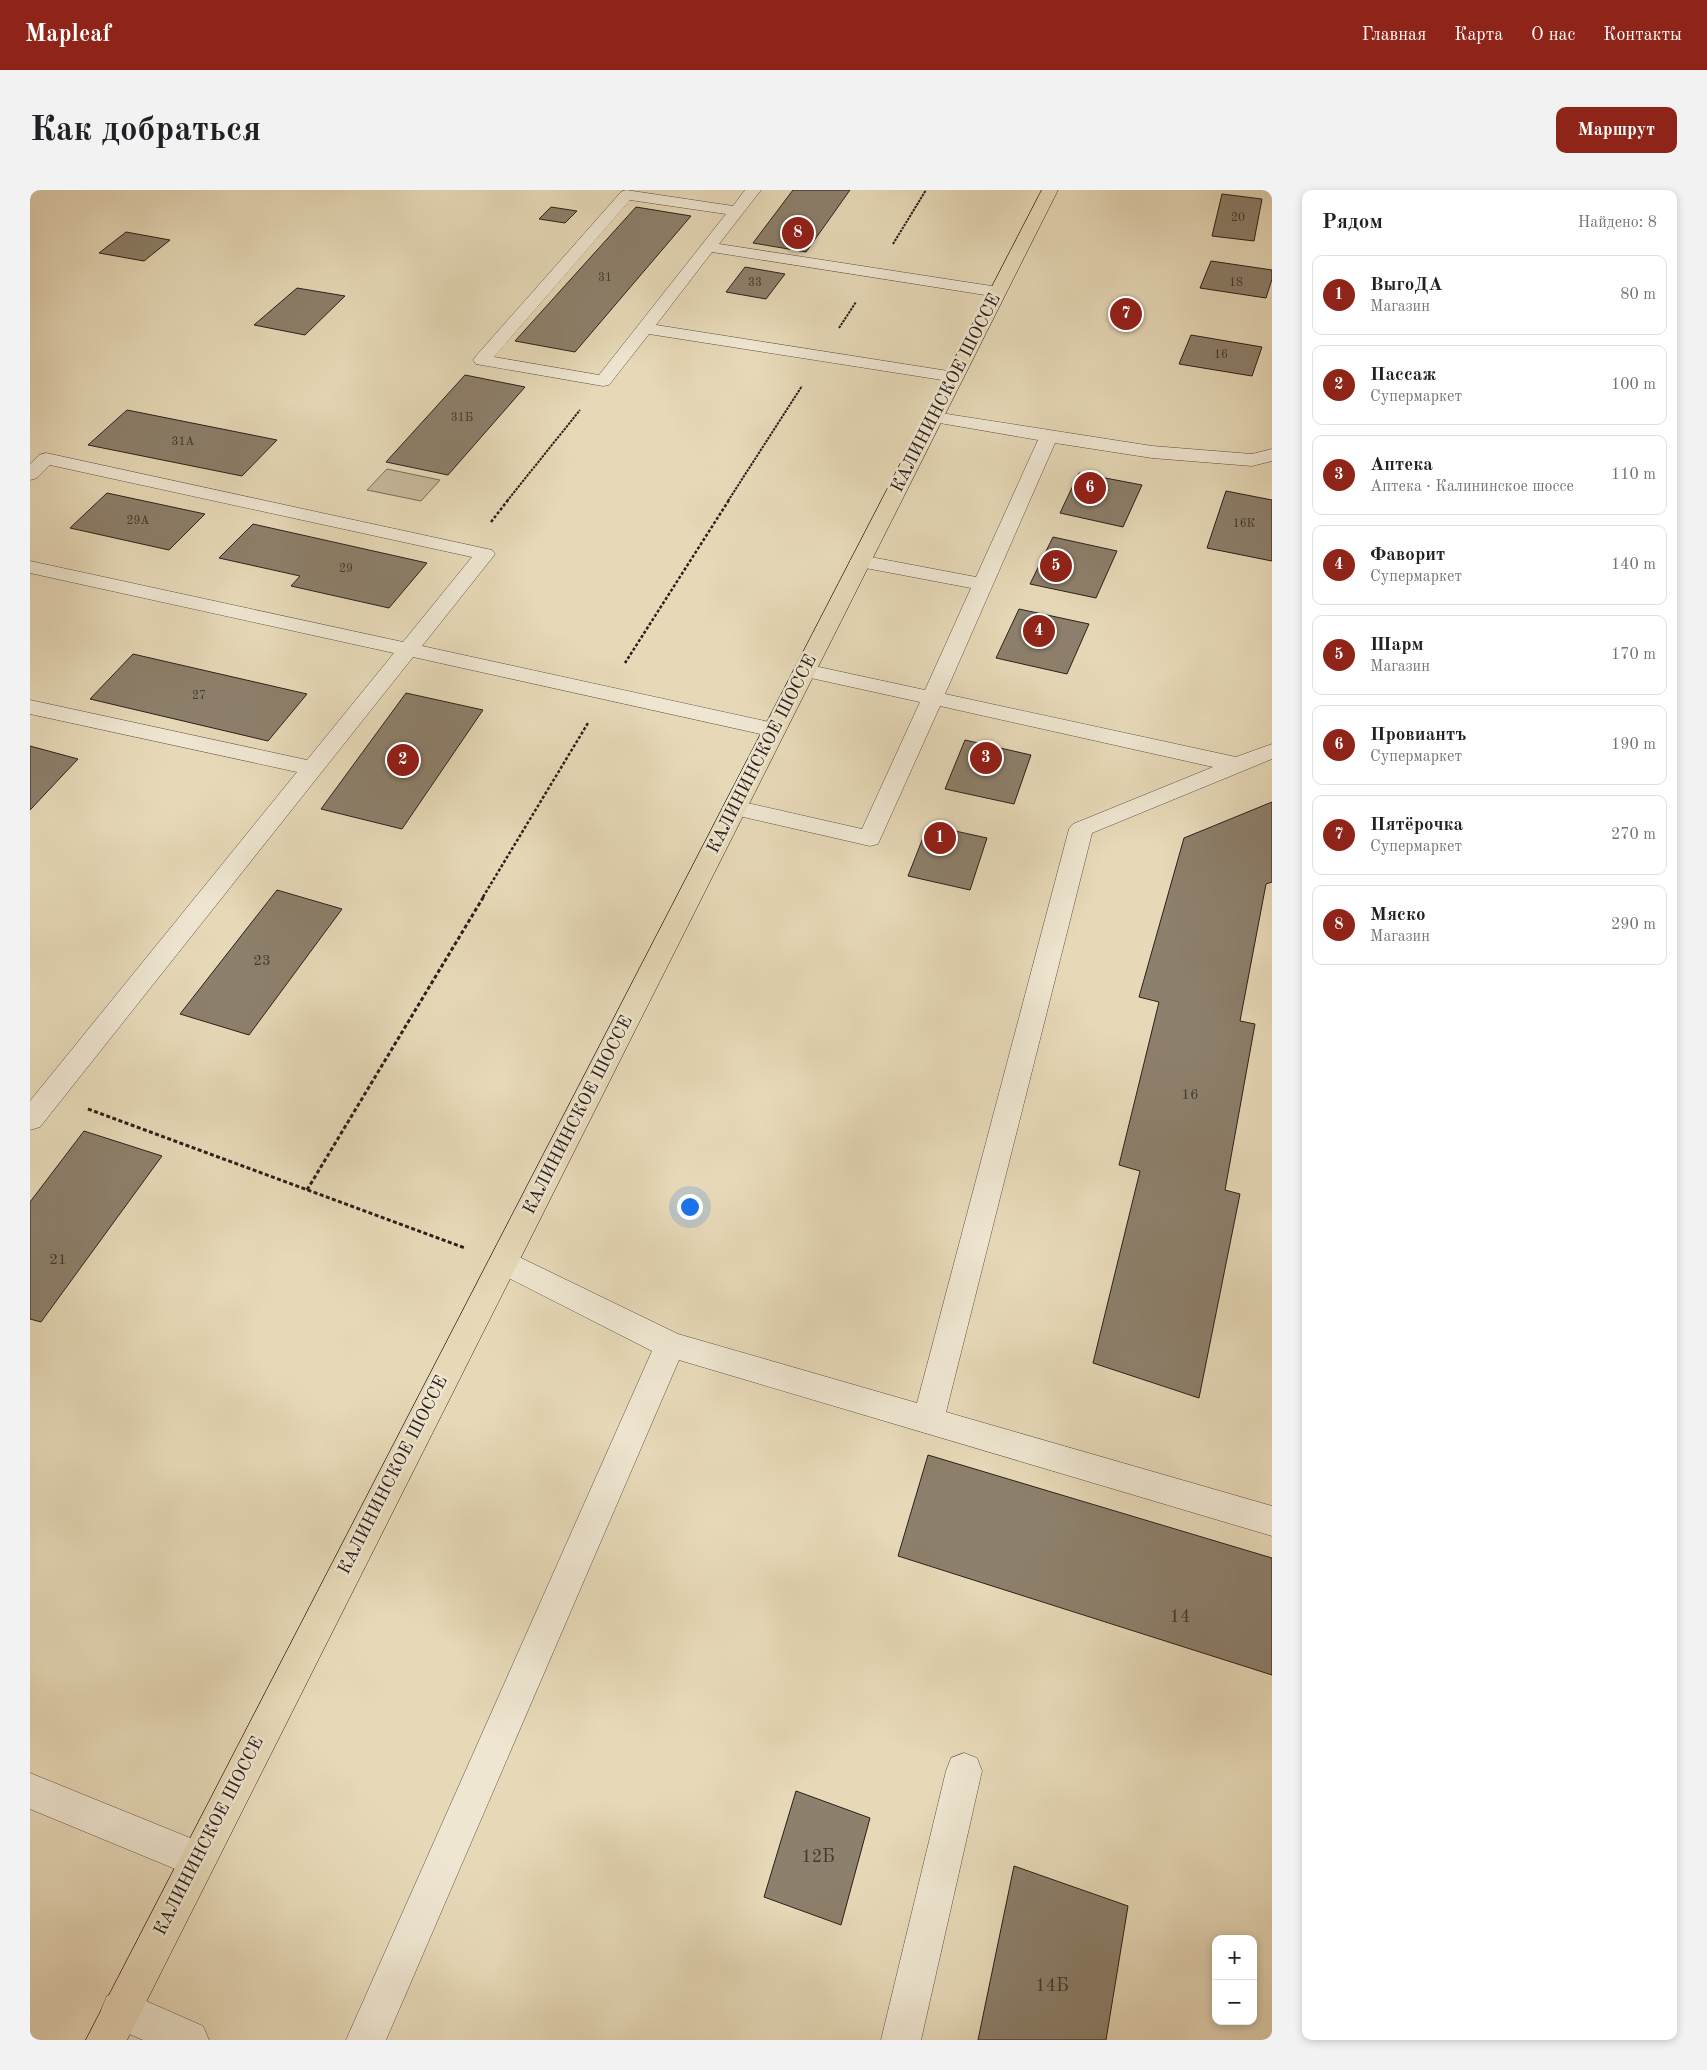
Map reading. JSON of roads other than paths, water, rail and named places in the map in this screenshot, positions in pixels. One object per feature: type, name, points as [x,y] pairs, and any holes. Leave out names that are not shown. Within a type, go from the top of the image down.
[{"type":"main road","name":"КАЛИНИНСКОЕ ШОССЕ","points":[[114,2025],[1050,190]]},
{"type":"street","points":[[736,211],[626,195],[482,360],[603,381],[709,247],[752,190]]},
{"type":"street","points":[[709,247],[998,292]]},
{"type":"street","points":[[644,328],[955,377]]},
{"type":"street","points":[[934,417],[1152,452],[1252,460],[1272,456]]},
{"type":"street","points":[[734,808],[870,838],[1049,436]]},
{"type":"street","points":[[30,474],[46,459],[485,554],[313,768],[40,1092],[30,1120]]},
{"type":"street","points":[[860,561],[983,584]]},
{"type":"street","points":[[30,567],[774,730]]},
{"type":"street","points":[[805,670],[1238,765]]},
{"type":"street","points":[[30,707],[313,768]]},
{"type":"street","points":[[928,1420],[1081,829],[1272,751]]},
{"type":"street","points":[[503,1262],[670,1345],[1272,1521]]},
{"type":"street","points":[[366,2040],[670,1345]]},
{"type":"street","points":[[901,2040],[964,1771]]},
{"type":"street","points":[[30,1791],[198,1859]]},
{"type":"street","points":[[114,2025],[189,2040]]},
{"type":"place","name":"Мяско","points":[[798,233]]},
{"type":"place","name":"Пятёрочка","points":[[1126,314]]},
{"type":"place","name":"Провиантъ","points":[[1090,488]]},
{"type":"place","name":"Шарм","points":[[1056,566]]},
{"type":"place","name":"Фаворит","points":[[1039,631]]},
{"type":"place","name":"Аптека","points":[[986,758]]},
{"type":"place","name":"Пассаж","points":[[403,760]]},
{"type":"place","name":"ВыгоДА","points":[[940,838]]}]
